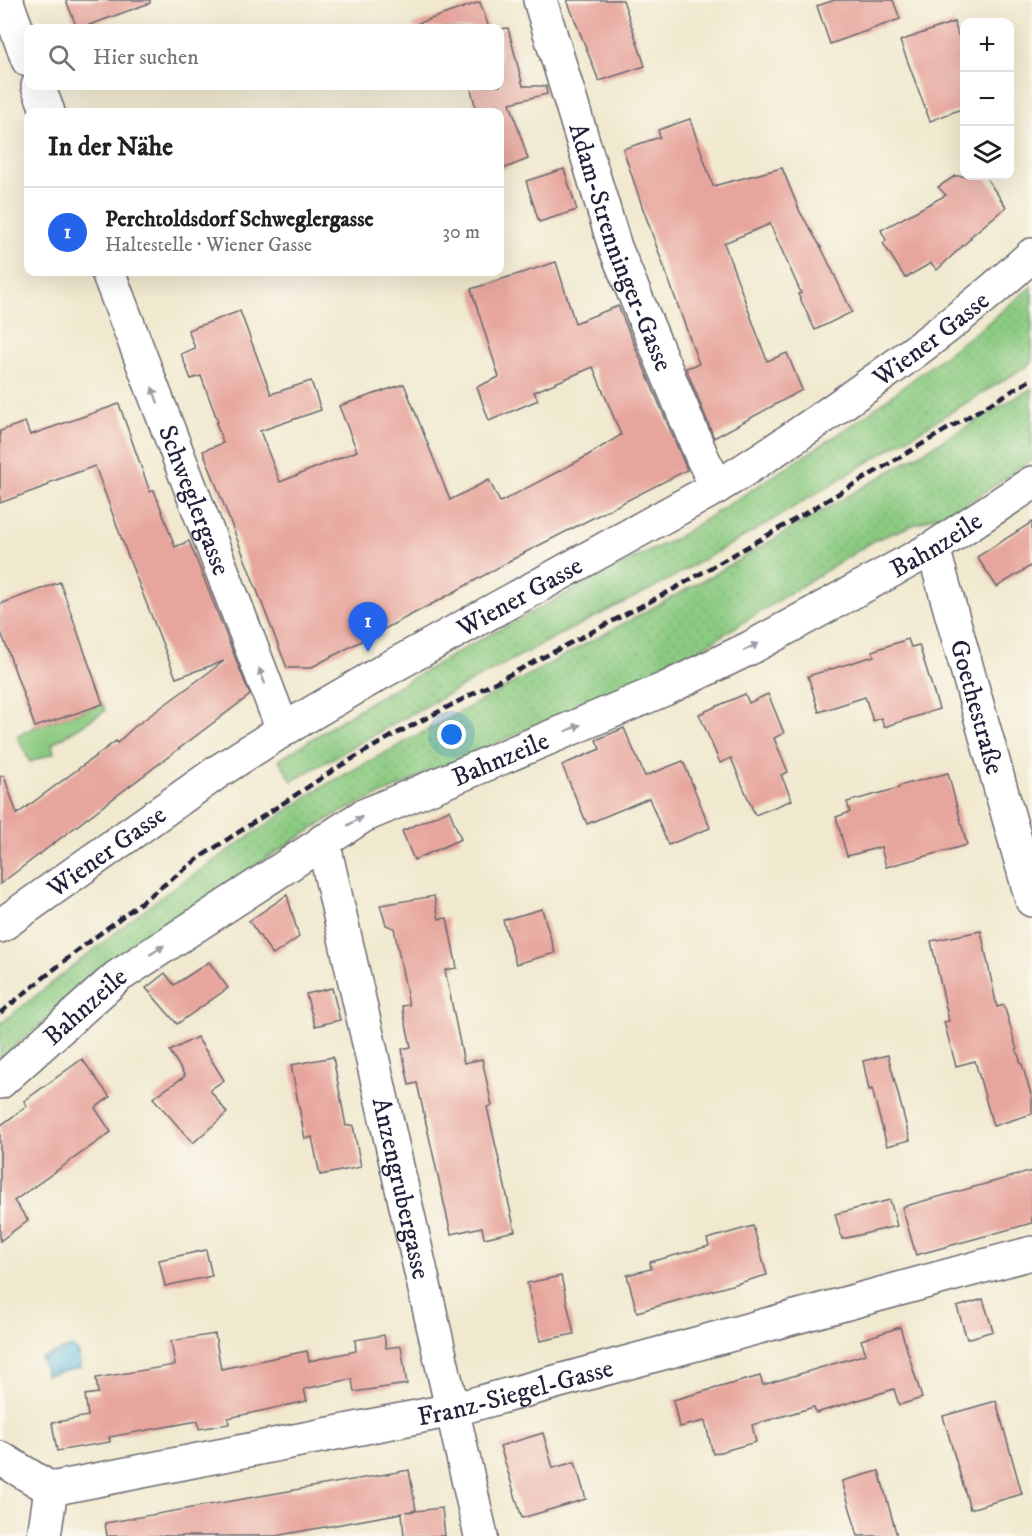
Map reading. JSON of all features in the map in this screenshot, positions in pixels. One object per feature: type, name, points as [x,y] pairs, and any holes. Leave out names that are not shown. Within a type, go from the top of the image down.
[{"type":"street","points":[[6,0],[24,49]]},
{"type":"street","name":"Adam-Strenninger-Gasse","points":[[540,0],[615,247],[702,457],[717,487]]},
{"type":"street","points":[[40,90],[46,108]]},
{"type":"street","name":"Wiener Gasse","points":[[0,926],[219,771],[283,730],[382,672],[717,487],[760,460],[931,340],[1003,282],[1032,255]]},
{"type":"street","name":"Schweglergasse","points":[[110,276],[283,730]]},
{"type":"street","name":"Bahnzeile","points":[[0,1082],[117,977],[363,816],[665,689],[765,640],[933,548],[1032,483]]},
{"type":"street","name":"Goethestraße","points":[[933,548],[1032,900]]},
{"type":"street","name":"Anzengrubergasse","points":[[323,841],[481,1536]]},
{"type":"street","name":"Franz-Siegel-Gasse","points":[[51,1489],[452,1410],[1032,1253]]},
{"type":"street","points":[[0,1458],[51,1489],[44,1536]]},
{"type":"green space","points":[[1032,286],[1032,363],[759,528],[655,587],[553,638],[292,781],[279,760],[370,702],[476,642],[678,537],[854,424],[985,325]]},
{"type":"green space","points":[[1032,388],[1032,460],[965,505],[875,540],[681,661],[335,815],[262,861],[109,967],[0,1059],[0,1024],[155,901],[320,788],[713,575]]},
{"type":"green space","points":[[103,704],[105,711],[52,744],[54,753],[30,762],[17,736],[35,727]]},
{"type":"water","points":[[72,1347],[79,1353],[80,1368],[46,1375],[41,1358]]},
{"type":"building","points":[[66,0],[150,0],[150,3],[92,24],[75,24]]},
{"type":"building","points":[[567,0],[623,0],[645,66],[599,81]]},
{"type":"building","points":[[835,0],[893,0],[900,19],[830,44],[817,6]]},
{"type":"building","points":[[480,2],[488,24],[416,24]]},
{"type":"building","points":[[954,22],[960,40],[960,110],[930,121],[900,41]]},
{"type":"building","points":[[504,28],[508,28],[523,86],[546,86],[547,94],[510,103],[528,159],[504,168],[504,108],[500,106],[476,108],[471,90],[504,90]]},
{"type":"building","points":[[690,119],[713,186],[782,168],[800,212],[822,249],[852,312],[815,330],[770,224],[724,243],[767,361],[787,353],[802,390],[714,438],[686,368],[699,364],[623,149],[660,137],[658,130]]},
{"type":"building","points":[[564,169],[577,210],[539,222],[526,181]]},
{"type":"building","points":[[955,176],[960,176],[960,180],[988,180],[1006,207],[970,237],[937,270],[931,263],[905,278],[883,243],[886,240],[881,230],[946,195],[938,187]]},
{"type":"building","points":[[556,262],[575,323],[618,306],[687,470],[526,552],[310,668],[287,668],[203,451],[223,443],[216,423],[218,422],[201,376],[191,379],[181,354],[195,348],[188,330],[240,311],[271,394],[311,381],[321,410],[260,431],[280,482],[357,451],[339,406],[404,384],[450,500],[489,480],[500,502],[580,460],[621,435],[593,367],[534,392],[538,400],[489,421],[477,387],[499,377],[471,289]]},
{"type":"building","points":[[119,404],[150,492],[154,490],[175,547],[189,541],[250,695],[0,884],[0,776],[4,776],[17,814],[116,741],[117,743],[133,728],[224,661],[176,678],[95,466],[0,503],[0,431],[25,422],[30,435]]},
{"type":"building","points":[[1032,522],[1032,565],[997,587],[977,557]]},
{"type":"building","points":[[60,582],[103,704],[35,727],[0,629],[0,604]]},
{"type":"building","points":[[908,639],[911,647],[919,645],[939,709],[884,727],[881,718],[873,721],[865,697],[819,712],[808,676],[874,656],[872,651]]},
{"type":"building","points":[[745,694],[749,703],[768,694],[784,733],[774,738],[788,772],[781,775],[792,800],[755,815],[731,758],[720,763],[699,714]]},
{"type":"building","points":[[624,728],[645,776],[683,761],[710,828],[668,845],[649,798],[587,824],[562,765],[600,749],[596,740]]},
{"type":"building","points":[[948,773],[967,845],[886,867],[881,847],[847,856],[836,817],[850,812],[847,802]]},
{"type":"building","points":[[449,810],[461,839],[414,860],[402,831]]},
{"type":"building","points":[[287,895],[299,937],[273,955],[249,921]]},
{"type":"building","points":[[434,896],[439,919],[447,918],[457,968],[445,970],[464,1063],[482,1059],[492,1106],[487,1107],[515,1231],[484,1238],[482,1227],[451,1234],[417,1083],[409,1085],[402,1049],[411,1047],[402,1006],[409,1005],[394,928],[386,925],[380,905]]},
{"type":"building","points":[[542,909],[555,953],[516,964],[503,920]]},
{"type":"building","points":[[981,931],[997,1007],[1004,1005],[1032,1098],[1032,1114],[993,1126],[975,1061],[956,1066],[944,1022],[949,1021],[931,941]]},
{"type":"building","points":[[209,962],[228,988],[177,1024],[146,988],[165,973],[174,985]]},
{"type":"building","points":[[332,988],[340,1020],[315,1026],[306,994]]},
{"type":"building","points":[[197,1037],[224,1080],[210,1090],[227,1113],[193,1143],[153,1098],[185,1076],[170,1051]]},
{"type":"building","points":[[888,1055],[910,1140],[887,1146],[872,1089],[869,1090],[863,1061]]},
{"type":"building","points":[[333,1057],[346,1126],[353,1125],[361,1167],[320,1175],[312,1137],[305,1139],[291,1065]]},
{"type":"building","points":[[82,1059],[110,1097],[95,1108],[111,1132],[14,1201],[28,1220],[0,1241],[0,1126],[27,1106],[24,1101]]},
{"type":"building","points":[[1032,1171],[1032,1223],[916,1255],[902,1207]]},
{"type":"building","points":[[890,1200],[897,1226],[842,1239],[835,1214]]},
{"type":"building","points":[[753,1226],[767,1275],[637,1312],[627,1275],[651,1269],[650,1262],[709,1246],[707,1239]]},
{"type":"building","points":[[206,1250],[212,1276],[165,1286],[159,1260]]},
{"type":"building","points":[[561,1276],[574,1334],[540,1341],[527,1283]]},
{"type":"building","points":[[983,1299],[993,1331],[967,1339],[957,1307]]},
{"type":"building","points":[[900,1327],[922,1398],[899,1405],[894,1389],[816,1413],[814,1407],[752,1425],[756,1442],[713,1454],[705,1421],[679,1427],[673,1400],[760,1376],[763,1385],[866,1354],[861,1340]]},
{"type":"building","points":[[215,1334],[221,1369],[307,1351],[309,1361],[356,1351],[355,1340],[384,1335],[386,1348],[401,1346],[407,1384],[354,1392],[352,1379],[304,1389],[307,1401],[228,1418],[229,1424],[199,1429],[198,1421],[109,1437],[110,1442],[57,1451],[52,1423],[88,1416],[85,1395],[98,1393],[96,1378],[175,1365],[171,1341]]},
{"type":"building","points":[[996,1401],[1022,1494],[970,1509],[943,1416]]},
{"type":"building","points":[[543,1433],[553,1468],[575,1462],[586,1499],[522,1518],[500,1446]]},
{"type":"building","points":[[409,1470],[416,1510],[406,1512],[442,1508],[445,1536],[404,1536],[402,1513],[275,1536],[107,1536],[105,1523]]},
{"type":"building","points":[[879,1471],[897,1536],[858,1536],[842,1481]]},
{"type":"railway","points":[[0,1013],[202,856],[340,766],[392,736],[672,590],[1032,379]]},
{"type":"place","name":"Perchtoldsdorf Schweglergasse","points":[[368,652]]}]
